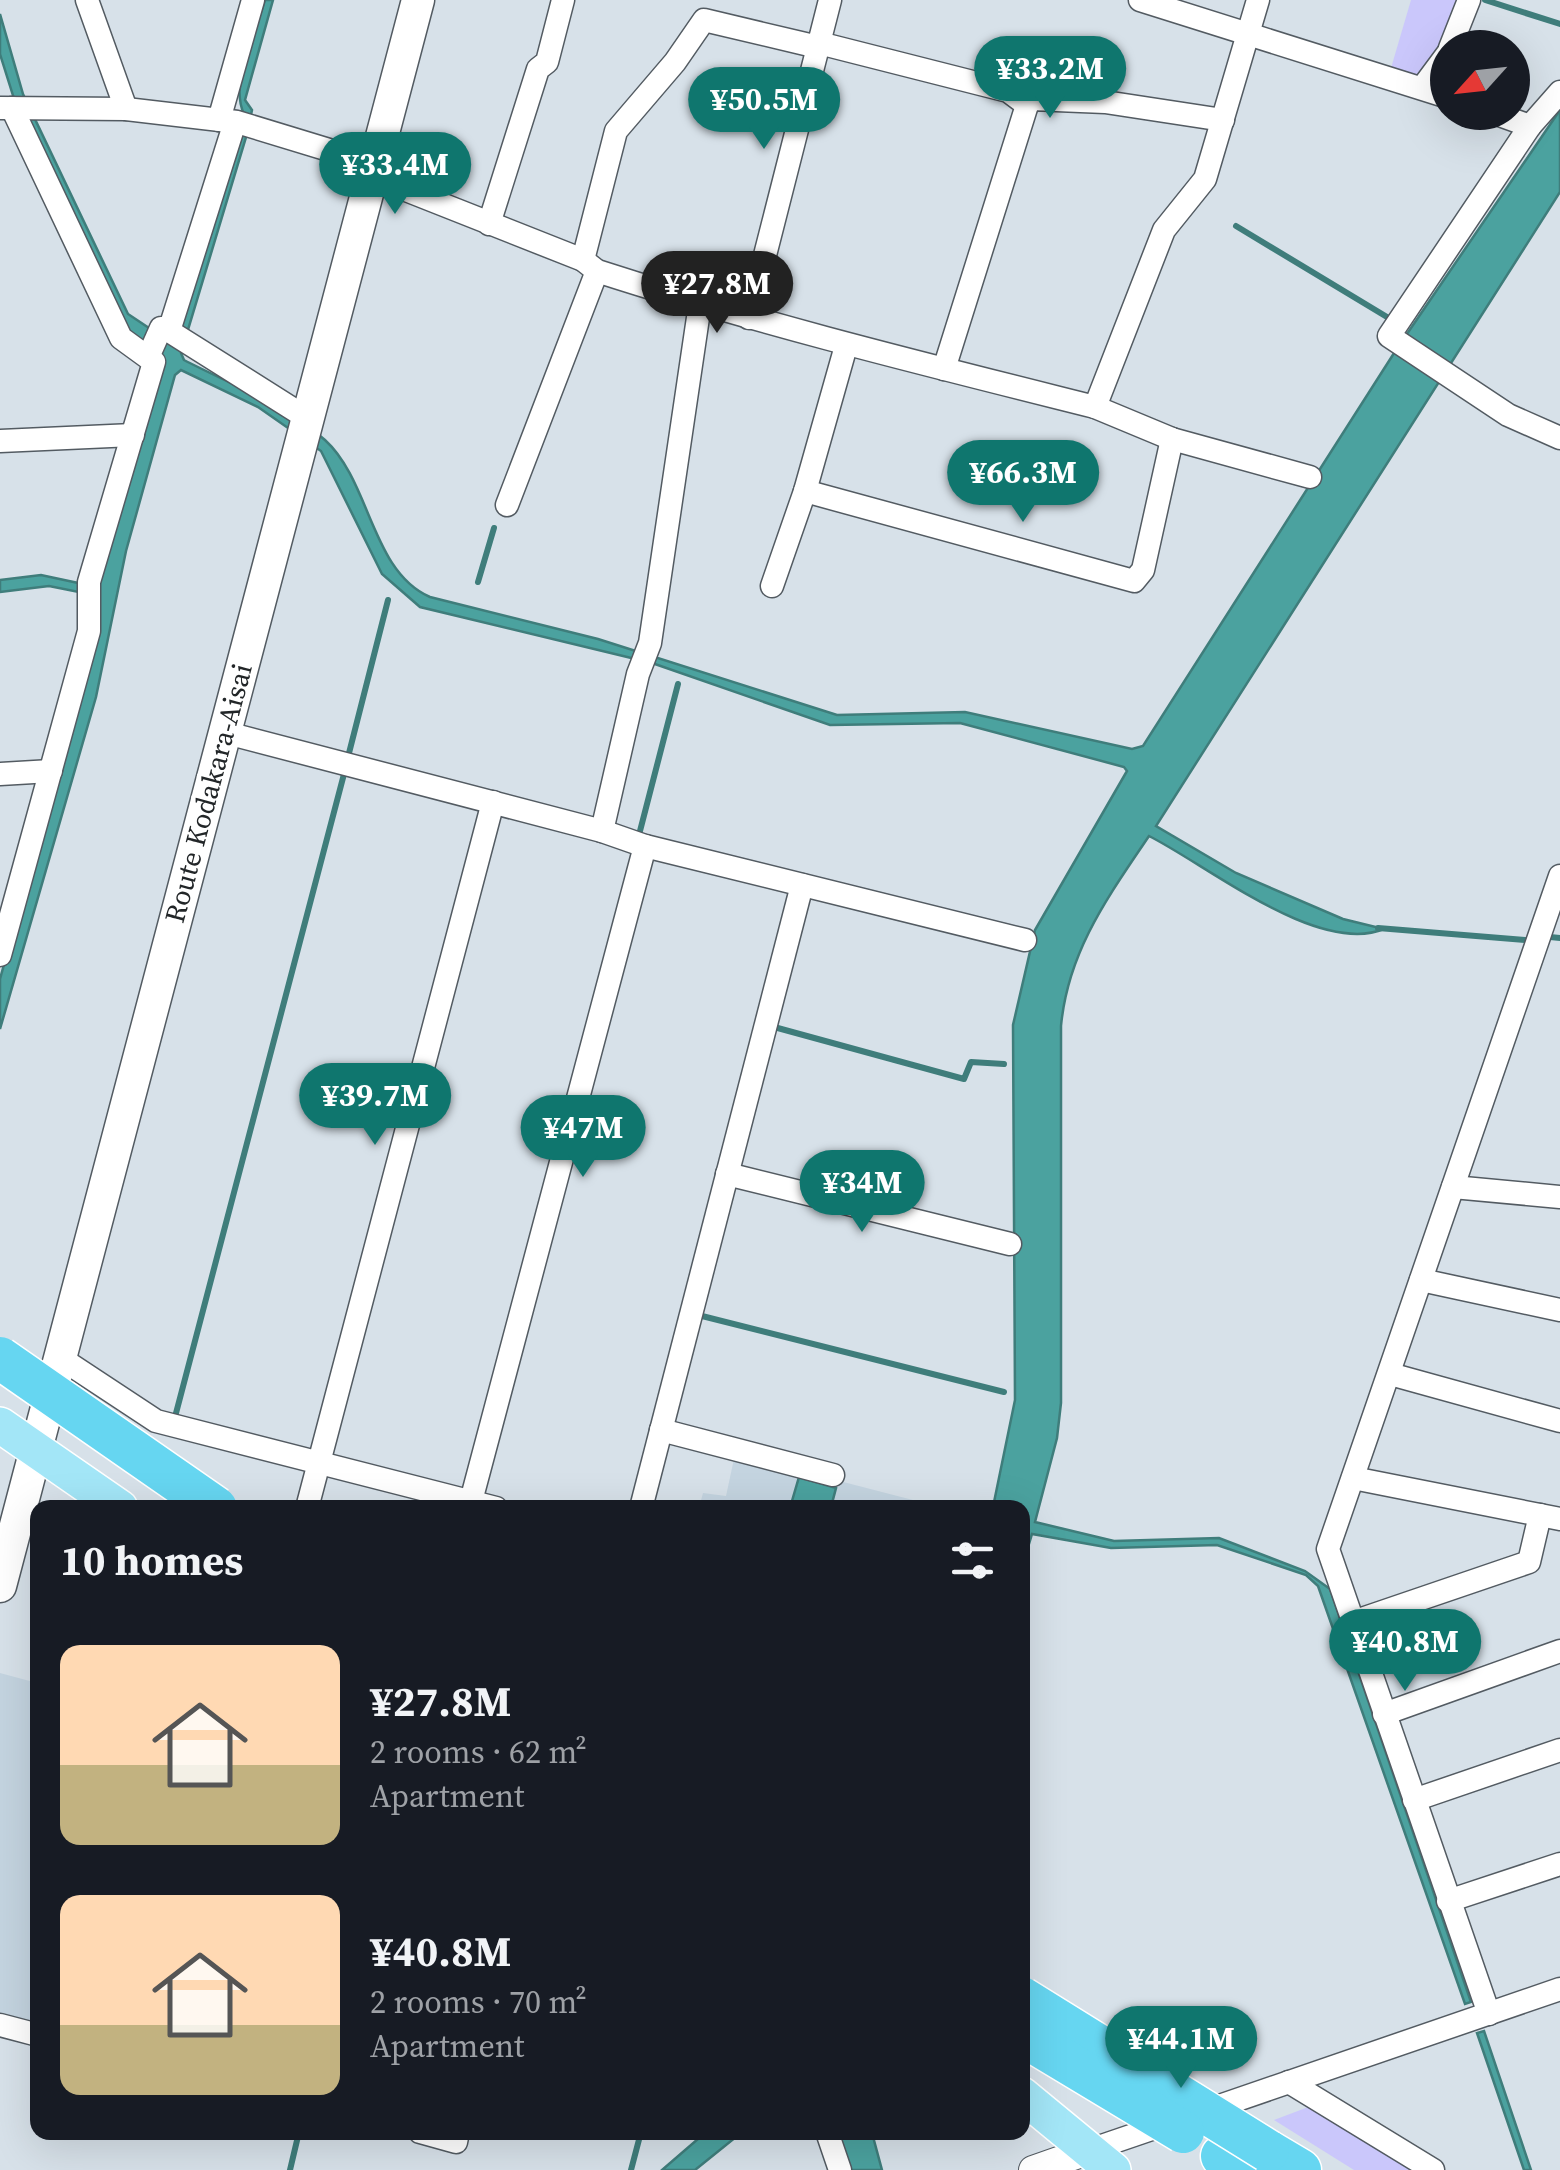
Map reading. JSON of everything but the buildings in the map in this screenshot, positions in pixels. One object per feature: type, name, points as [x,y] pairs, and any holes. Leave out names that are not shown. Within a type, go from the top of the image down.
[{"type":"highway","points":[[0,1358],[204,1500]]},
{"type":"highway","points":[[0,1394],[153,1500]]},
{"type":"highway","points":[[1030,2004],[1242,2163]]},
{"type":"highway","points":[[1030,2040],[1242,2163]]},
{"type":"highway","points":[[1030,2054],[1242,2163]]},
{"type":"main road","name":"Route Kodakara-Aisai","points":[[0,1586],[418,0]]},
{"type":"main road","points":[[0,1425],[108,1500]]},
{"type":"main road","points":[[1030,2102],[1101,2160]]},
{"type":"street","points":[[87,0],[126,109]]},
{"type":"street","points":[[149,355],[164,331],[236,122],[253,0]]},
{"type":"street","points":[[489,224],[538,69],[546,62],[563,0]]},
{"type":"street","points":[[749,318],[830,0]]},
{"type":"street","points":[[1140,0],[1430,91]]},
{"type":"street","points":[[1096,407],[1164,230],[1206,178],[1258,0]]},
{"type":"street","points":[[1457,30],[1469,0]]},
{"type":"street","points":[[506,505],[590,265],[616,132],[676,62],[704,20],[1008,92],[1027,106]]},
{"type":"street","points":[[1422,88],[1430,77]]},
{"type":"street","points":[[1530,126],[1560,92]]},
{"type":"street","points":[[944,369],[1032,99],[1105,102],[1223,120]]},
{"type":"street","points":[[0,955],[89,631],[89,582],[154,362],[121,338],[15,107],[126,109],[236,122],[374,170],[489,224],[700,304],[846,346],[1096,407],[1172,439],[1310,477]]},
{"type":"street","points":[[1527,130],[1388,336],[1508,415],[1560,438]]},
{"type":"street","points":[[602,830],[644,656],[700,304]]},
{"type":"street","points":[[164,331],[192,342],[201,355],[304,431]]},
{"type":"street","points":[[772,586],[805,491],[846,346]]},
{"type":"street","points":[[0,441],[132,435]]},
{"type":"street","points":[[805,491],[1134,580],[1143,570],[1172,439]]},
{"type":"street","points":[[223,732],[602,830],[644,846],[1026,940]]},
{"type":"street","points":[[0,774],[51,771]]},
{"type":"street","points":[[309,1500],[493,802]]},
{"type":"street","points":[[471,1500],[644,846]]},
{"type":"street","points":[[1489,2014],[1328,1548],[1560,876]]},
{"type":"street","points":[[643,1500],[802,885]]},
{"type":"street","points":[[727,1174],[1010,1244]]},
{"type":"street","points":[[1453,1187],[1560,1197]]},
{"type":"street","points":[[1422,1280],[1560,1310]]},
{"type":"street","points":[[62,1359],[156,1421],[467,1500]]},
{"type":"street","points":[[1390,1374],[1560,1421]]},
{"type":"street","points":[[661,1430],[833,1476]]},
{"type":"street","points":[[1352,1622],[1529,1562],[1550,1517],[1353,1478]]},
{"type":"street","points":[[1384,1714],[1560,1652]]},
{"type":"street","points":[[1414,1800],[1560,1750]]},
{"type":"street","points":[[1448,1901],[1560,1864]]},
{"type":"street","points":[[1033,2170],[1101,2160],[1289,2082],[1560,1989]]},
{"type":"street","points":[[0,2025],[30,2033]]},
{"type":"street","points":[[1289,2082],[1433,2170]]},
{"type":"street","points":[[829,2140],[840,2170]]},
{"type":"shaded area","points":[[265,0],[273,0],[245,100],[252,110],[247,134],[181,353],[184,360],[275,406],[325,440],[353,479],[383,547],[410,585],[430,597],[598,639],[837,715],[965,712],[1132,749],[1143,746],[1396,350],[1560,110],[1560,192],[1156,826],[1236,873],[1343,919],[1384,929],[1357,934],[1328,930],[1296,919],[1149,836],[1092,926],[1072,973],[1061,1026],[1061,1403],[1057,1438],[1035,1522],[1114,1541],[1219,1538],[1305,1571],[1330,1589],[1471,2002],[1465,2004],[1318,1586],[1306,1575],[1217,1545],[1111,1548],[1032,1534],[1030,1541],[1030,1500],[994,1500],[1015,1400],[1013,1025],[1035,930],[1127,771],[1124,767],[960,723],[830,725],[652,663],[420,607],[382,574],[321,451],[258,407],[181,370],[175,375],[126,551],[96,697],[0,1029],[0,979],[96,636],[79,592],[49,586],[0,592],[0,580],[41,575],[83,584],[162,363],[128,339],[22,124],[0,54],[0,14],[23,94],[128,314],[164,338],[244,114],[240,87]]},
{"type":"shaded area","points":[[1411,0],[1464,0],[1451,30],[1430,30],[1430,65],[1420,81],[1391,68]]},
{"type":"shaded area","points":[[735,1454],[913,1500],[701,1500],[703,1493],[726,1496]]},
{"type":"shaded area","points":[[799,1477],[836,1488],[833,1500],[792,1500]]},
{"type":"shaded area","points":[[0,1673],[30,1681],[30,2026],[0,2018]]},
{"type":"shaded area","points":[[1484,2031],[1531,2170],[1524,2170],[1477,2033]]},
{"type":"shaded area","points":[[1311,2106],[1417,2170],[1354,2170],[1274,2120]]},
{"type":"shaded area","points":[[697,2140],[732,2140],[695,2170],[662,2170]]},
{"type":"shaded area","points":[[836,2140],[874,2140],[882,2170],[848,2170]]},
{"type":"waterway","points":[[1485,0],[1560,24]]},
{"type":"waterway","points":[[1236,226],[1387,317]]},
{"type":"waterway","points":[[478,582],[494,528]]},
{"type":"waterway","points":[[348,757],[388,600]]},
{"type":"waterway","points":[[640,831],[678,684]]},
{"type":"waterway","points":[[175,1417],[344,774]]},
{"type":"waterway","points":[[1378,928],[1525,940]]},
{"type":"waterway","points":[[1550,937],[1560,938]]},
{"type":"waterway","points":[[774,1027],[964,1079],[971,1062],[1004,1064]]},
{"type":"waterway","points":[[698,1315],[1004,1392]]},
{"type":"waterway","points":[[290,2170],[297,2140]]},
{"type":"waterway","points":[[631,2170],[639,2140]]}]
